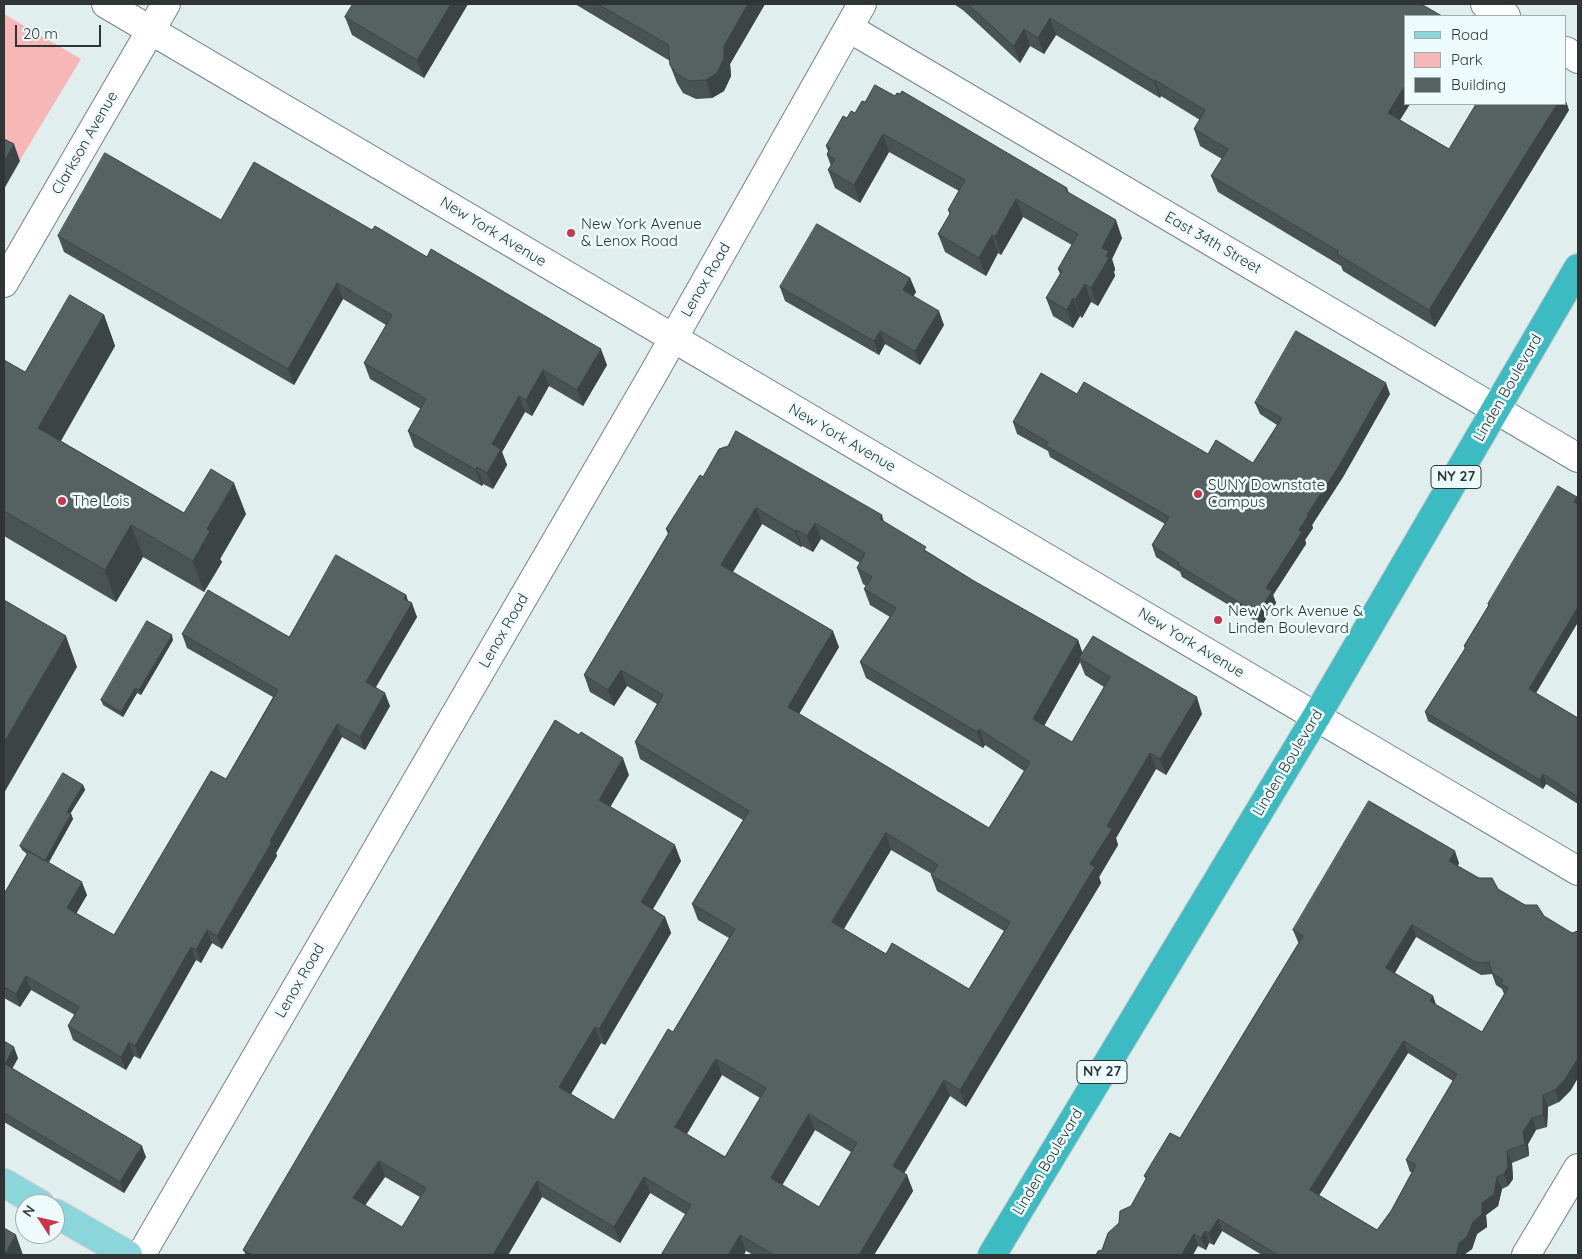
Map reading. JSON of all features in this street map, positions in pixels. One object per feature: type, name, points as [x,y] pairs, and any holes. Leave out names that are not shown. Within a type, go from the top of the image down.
[{"type":"highway","name":"Linden Boulevard","points":[[992,1255],[1316,717],[1578,268]]},
{"type":"main road","points":[[4,1183],[23,1194]]},
{"type":"main road","points":[[65,1219],[128,1255]]},
{"type":"street","name":"New York Avenue","points":[[106,4],[1578,871]]},
{"type":"street","name":"Clarkson Avenue","points":[[4,283],[166,4]]},
{"type":"street","name":"Lenox Road","points":[[141,1255],[673,338],[862,4]]},
{"type":"street","points":[[1484,4],[1504,15]]},
{"type":"street","name":"East 34th Street","points":[[848,28],[1578,458]]},
{"type":"street","points":[[1567,52],[1578,58]]},
{"type":"street","points":[[1528,1254],[1578,1168]]},
{"type":"green space","points":[[4,14],[81,59],[20,160],[4,152]]},
{"type":"building","points":[[353,4],[451,4],[417,60],[345,17]]},
{"type":"building","points":[[598,4],[748,4],[724,46],[724,58],[717,73],[706,80],[689,81],[677,74],[670,65],[668,45]]},
{"type":"building","points":[[968,4],[1421,4],[1440,15],[1404,15],[1404,87],[1388,113],[1449,149],[1475,105],[1556,105],[1429,310],[1337,254],[1338,251],[1211,176],[1228,149],[1194,129],[1205,110],[1050,18],[1038,38],[1024,29],[1014,46]]},
{"type":"building","points":[[875,85],[895,96],[902,91],[1067,188],[1066,191],[1116,220],[1102,248],[1109,251],[1106,256],[1109,258],[1091,288],[1085,284],[1075,300],[1073,298],[1067,310],[1046,298],[1062,271],[1058,269],[1078,234],[1016,199],[995,237],[992,235],[979,258],[938,234],[951,212],[948,210],[965,180],[883,134],[854,185],[828,170],[835,159],[827,155],[830,148],[826,146],[843,116],[847,118],[851,111],[855,113],[862,101],[865,102]]},
{"type":"building","points":[[4,139],[14,144],[4,161]]},
{"type":"building","points":[[105,153],[221,220],[254,162],[372,230],[375,226],[427,257],[431,249],[601,349],[577,390],[543,370],[526,400],[519,396],[492,444],[501,449],[487,473],[477,467],[476,470],[408,431],[426,399],[364,363],[392,315],[337,283],[288,369],[58,236]]},
{"type":"building","points":[[817,224],[910,278],[903,290],[939,311],[915,351],[880,331],[874,341],[780,287]]},
{"type":"building","points":[[70,295],[104,315],[38,428],[184,513],[211,469],[234,483],[207,529],[210,531],[193,561],[131,525],[105,570],[4,511],[4,360],[25,372]]},
{"type":"building","points":[[1296,331],[1386,383],[1339,466],[1307,515],[1299,530],[1302,532],[1266,588],[1272,591],[1258,614],[1178,565],[1179,563],[1152,545],[1169,517],[1046,446],[1048,442],[1013,422],[1041,373],[1077,394],[1084,382],[1208,454],[1216,440],[1253,463],[1282,418],[1255,403]]},
{"type":"building","points":[[736,431],[882,515],[880,519],[926,547],[924,550],[974,581],[1078,640],[1033,719],[1072,742],[1110,677],[1079,658],[1093,636],[1197,697],[1160,759],[1150,753],[1107,826],[1112,829],[1090,864],[1095,867],[960,1090],[944,1080],[893,1166],[907,1175],[859,1255],[774,1255],[740,1235],[728,1255],[661,1255],[691,1205],[644,1177],[614,1227],[537,1181],[493,1255],[253,1255],[243,1250],[555,720],[579,735],[581,732],[623,758],[599,800],[675,845],[641,902],[665,917],[599,1029],[595,1027],[559,1087],[614,1120],[668,1029],[673,1032],[735,929],[692,904],[749,811],[635,742],[663,695],[621,670],[608,690],[584,675],[670,531],[666,529],[700,475],[703,477],[719,449],[728,446]],"holes":[[[756,508],[807,536],[815,523],[865,553],[857,568],[872,577],[864,589],[896,608],[860,662],[977,732],[979,729],[1030,762],[989,828],[788,707],[833,631],[721,565]],[[886,833],[938,865],[931,875],[1010,922],[969,989],[892,943],[886,954],[832,922]],[[716,1059],[766,1088],[725,1157],[675,1127]],[[809,1114],[857,1143],[819,1207],[771,1178]],[[379,1161],[426,1188],[402,1227],[353,1198]]]},
{"type":"building","points":[[1558,486],[1577,497],[1574,502],[1578,504],[1578,607],[1529,689],[1578,718],[1578,797],[1543,774],[1540,780],[1425,712],[1466,647],[1464,646]]},
{"type":"building","points":[[336,555],[406,595],[404,599],[412,603],[366,682],[385,693],[360,737],[337,724],[270,841],[272,842],[217,936],[207,930],[196,950],[191,947],[135,1046],[129,1042],[121,1057],[68,1026],[79,1007],[26,976],[16,994],[4,987],[4,894],[29,851],[82,882],[67,908],[114,935],[211,771],[226,779],[278,690],[182,634],[208,590],[289,637]]},
{"type":"building","points":[[4,600],[66,636],[4,742]]},
{"type":"building","points":[[147,621],[172,635],[139,690],[135,688],[121,712],[101,700]]},
{"type":"building","points":[[63,773],[83,785],[67,812],[71,814],[45,861],[20,846]]},
{"type":"building","points":[[1369,801],[1455,851],[1449,861],[1479,878],[1492,878],[1498,889],[1525,905],[1537,905],[1544,916],[1572,933],[1578,931],[1578,1058],[1566,1078],[1555,1090],[1543,1095],[1543,1115],[1532,1118],[1523,1132],[1525,1144],[1507,1151],[1508,1167],[1504,1174],[1497,1177],[1494,1194],[1482,1203],[1482,1214],[1473,1222],[1467,1237],[1459,1243],[1456,1255],[1278,1255],[1218,1219],[1209,1233],[1205,1231],[1201,1238],[1194,1234],[1181,1255],[1096,1255],[1098,1251],[1102,1250],[1108,1233],[1119,1223],[1120,1211],[1131,1206],[1147,1177],[1144,1176],[1170,1133],[1180,1138],[1303,936],[1293,930]],"holes":[[[1412,925],[1477,963],[1489,962],[1492,973],[1503,980],[1501,984],[1508,988],[1482,1032],[1430,1001],[1433,996],[1386,968]],[[1404,1041],[1457,1074],[1406,1160],[1416,1165],[1391,1211],[1377,1230],[1310,1190]]]},
{"type":"building","points":[[4,1041],[14,1047],[5,1064],[142,1146],[120,1182],[4,1113]]},
{"type":"building","points":[[4,1228],[15,1234],[15,1237],[4,1255]]},
{"type":"place","name":"New York Avenue & Lenox Road","points":[[571,233]]},
{"type":"place","name":"SUNY Downstate Campus","points":[[1198,494]]},
{"type":"place","name":"The Lois","points":[[62,501]]},
{"type":"place","name":"New York Avenue & Linden Boulevard","points":[[1218,620]]}]
